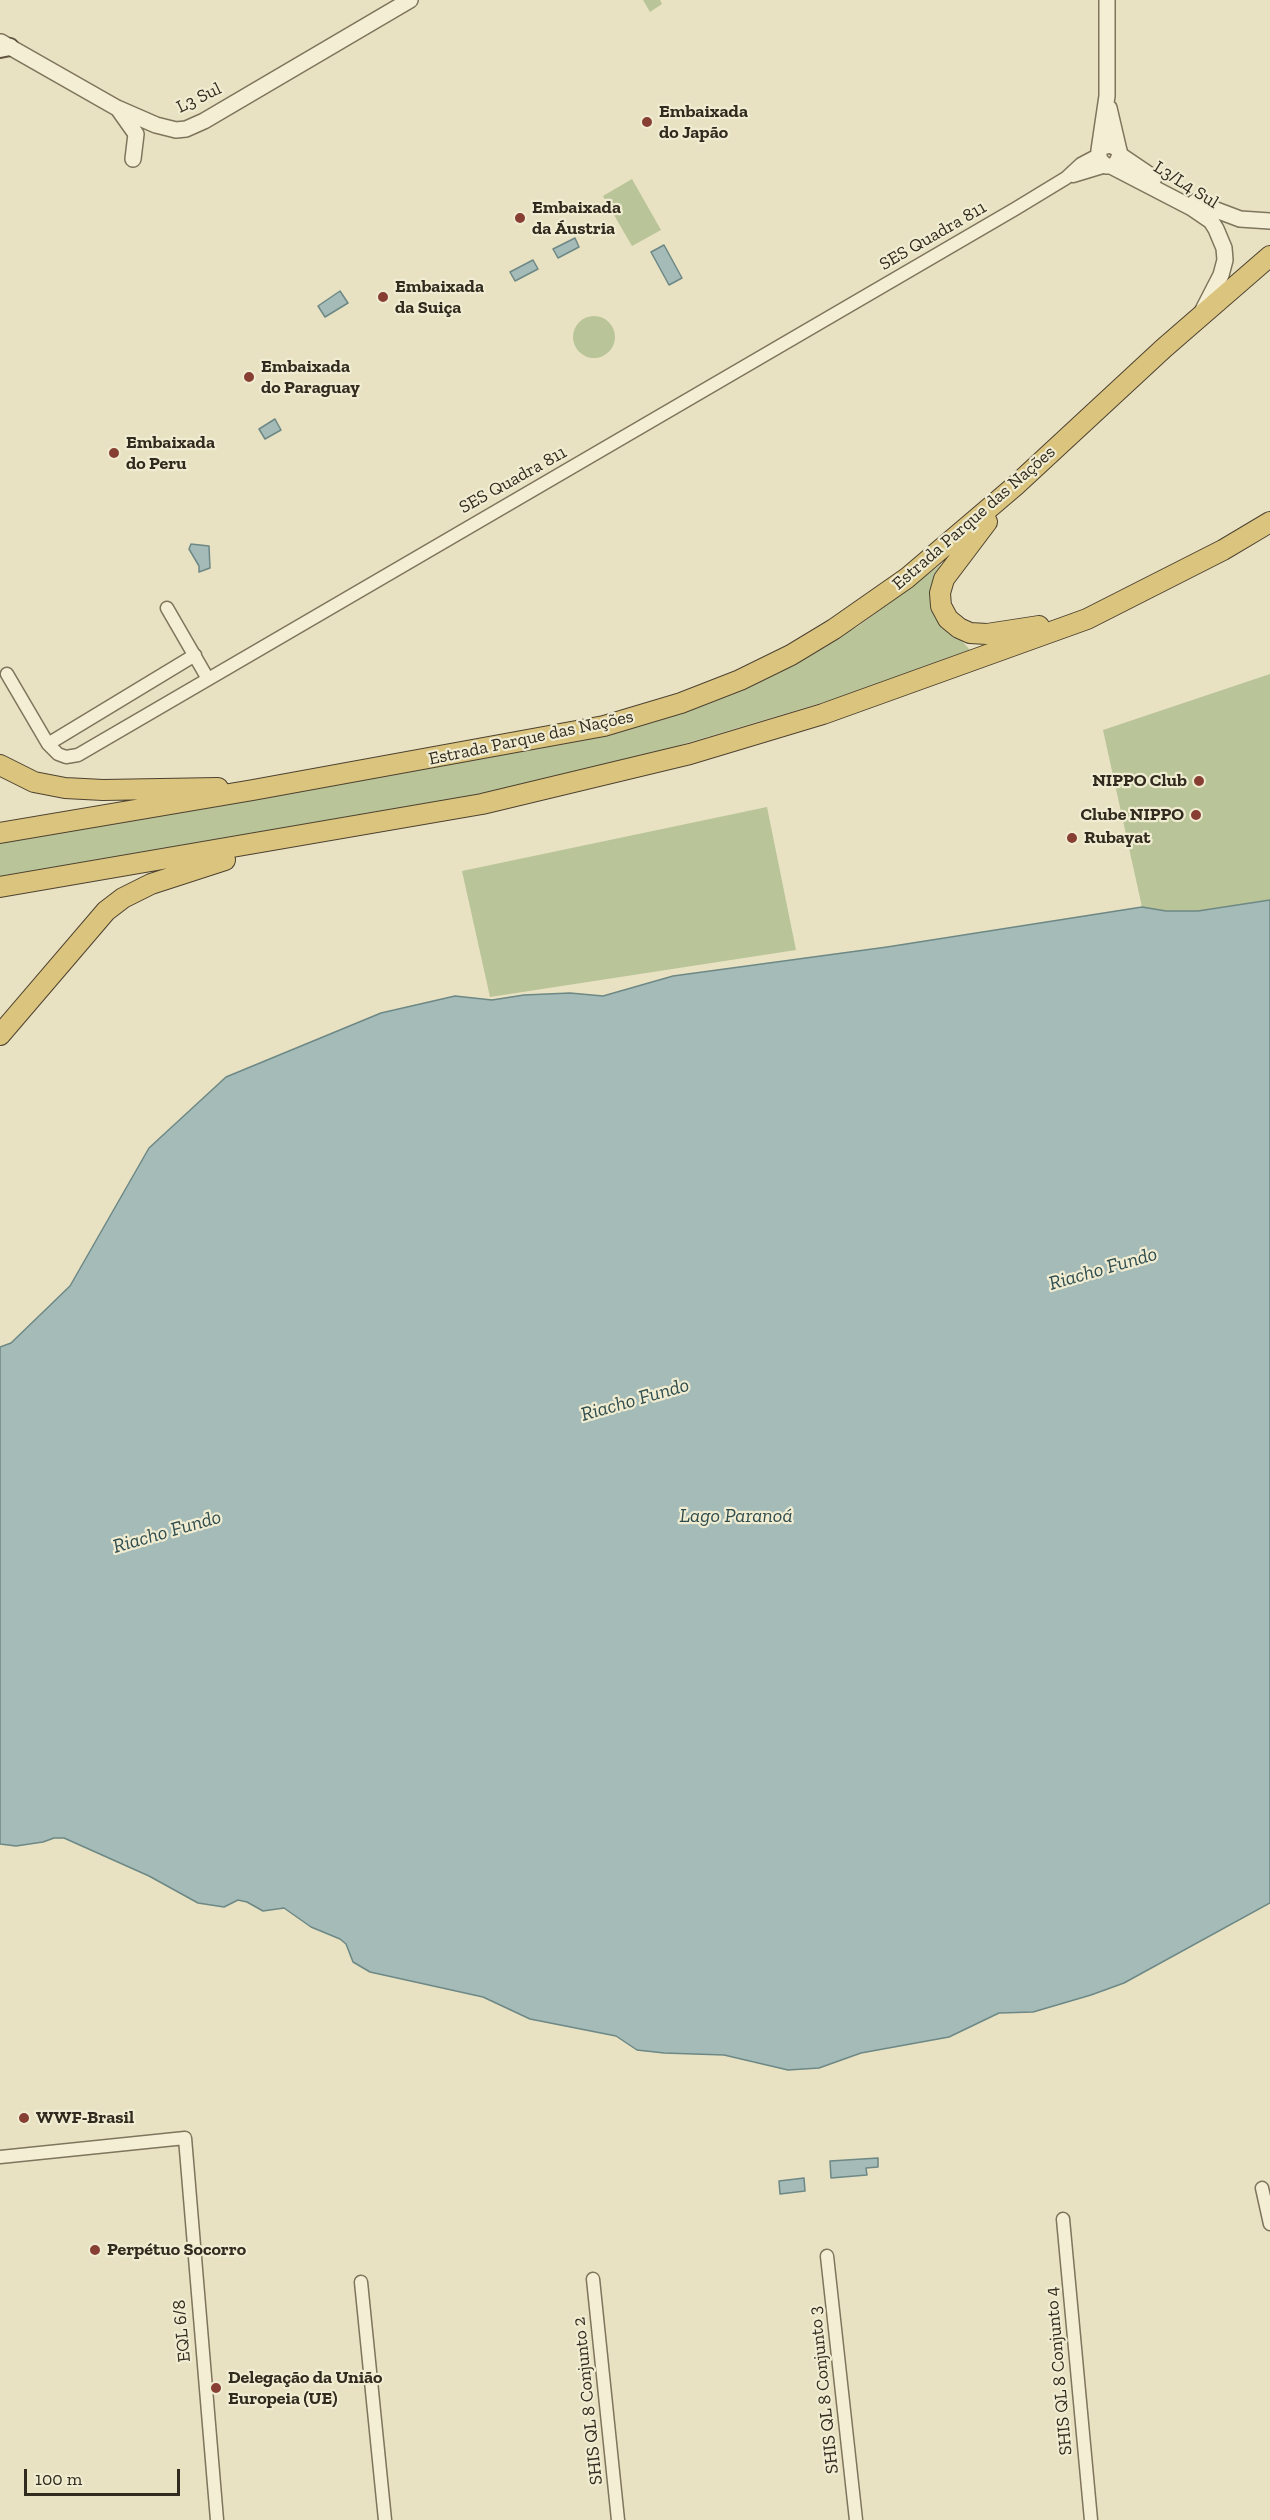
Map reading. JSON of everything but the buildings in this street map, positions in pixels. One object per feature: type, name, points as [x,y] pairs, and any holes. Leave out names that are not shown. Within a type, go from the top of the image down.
[{"type":"highway","name":"Estrada Parque das Nações","points":[[0,833],[604,726],[681,703],[740,680],[834,629],[908,578],[1015,486],[1198,318],[1270,256]]},
{"type":"highway","points":[[1015,486],[944,579],[940,593],[944,612],[959,628],[970,633],[987,634],[1087,619]]},
{"type":"highway","points":[[0,887],[482,804],[690,754],[823,714],[1087,619],[1175,576],[1270,522]]},
{"type":"highway","points":[[0,765],[34,782],[65,788],[103,790],[209,787],[253,790]]},
{"type":"highway","points":[[0,1035],[87,930],[123,898],[172,876],[297,837]]},
{"type":"street","name":"L3 Sul","points":[[3,46],[117,108],[156,125],[176,130],[186,129],[204,121],[410,0]]},
{"type":"street","points":[[1107,0],[1109,157]]},
{"type":"street","points":[[117,108],[136,134],[133,159]]},
{"type":"street","name":"SES Quadra 811","points":[[48,744],[58,754],[66,757],[78,755],[1066,178],[1082,165],[1109,157]]},
{"type":"street","name":"L3/L4 Sul","points":[[1109,157],[1208,208],[1240,219],[1270,221]]},
{"type":"street","name":"L3/L4 Sul","points":[[1109,157],[1202,214],[1216,229],[1224,249],[1225,260],[1216,285],[1198,318]]},
{"type":"street","points":[[167,608],[208,679]]},
{"type":"street","points":[[7,674],[48,744],[195,655]]},
{"type":"street","name":"EQL 6/8","points":[[0,2157],[185,2138],[217,2520]]},
{"type":"street","points":[[1262,2188],[1270,2224]]},
{"type":"street","name":"SHIS QL 8 Conjunto 4","points":[[1063,2219],[1092,2520]]},
{"type":"street","name":"SHIS QL 8 Conjunto 3","points":[[827,2256],[856,2520]]},
{"type":"street","name":"SHIS QL 8 Conjunto 2","points":[[593,2278],[618,2520]]},
{"type":"street","points":[[361,2282],[385,2520]]},
{"type":"green space","points":[[643,0],[660,0],[662,4],[650,12]]},
{"type":"green space","points":[[632,179],[661,230],[632,246],[603,196]]},
{"type":"green space","points":[[594,316],[602,317],[609,322],[614,329],[614,345],[609,352],[602,357],[594,358],[586,357],[579,352],[574,345],[573,337],[574,329],[579,322],[586,317]]},
{"type":"green space","points":[[962,549],[937,613],[970,650],[854,693],[617,764],[420,809],[0,881],[0,843],[564,744],[651,723],[708,704],[745,687],[857,627]]},
{"type":"green space","name":"NIPPO Club","points":[[1270,674],[1270,900],[1198,911],[1166,911],[1142,907],[1103,730]]},
{"type":"green space","points":[[767,807],[796,950],[490,997],[462,871]]},
{"type":"water","points":[[575,238],[579,247],[558,258],[553,249]]},
{"type":"water","points":[[664,245],[682,278],[669,285],[651,252]]},
{"type":"water","points":[[533,260],[538,269],[515,281],[510,272]]},
{"type":"water","points":[[340,291],[348,303],[325,317],[318,306]]},
{"type":"water","points":[[275,419],[281,430],[265,439],[259,429]]},
{"type":"water","points":[[191,544],[209,546],[210,568],[199,572],[199,566],[189,549]]},
{"type":"water","name":"Lago Paranoá","points":[[1270,900],[1270,1903],[1124,1983],[1091,1995],[1033,2012],[999,2013],[949,2037],[861,2053],[819,2068],[788,2070],[724,2055],[637,2050],[616,2036],[530,2019],[483,1997],[370,1972],[353,1962],[346,1944],[340,1939],[311,1927],[284,1908],[263,1911],[238,1900],[224,1907],[198,1903],[149,1876],[64,1838],[16,1846],[0,1844],[0,1347],[11,1343],[70,1286],[149,1148],[226,1077],[381,1013],[455,996],[492,1000],[524,995],[570,993],[603,996],[673,976],[887,947],[1142,907],[1166,911],[1198,911]]},
{"type":"water","points":[[878,2158],[878,2167],[866,2168],[867,2175],[831,2178],[830,2161]]},
{"type":"water","points":[[804,2178],[805,2191],[780,2194],[779,2181]]},
{"type":"place","name":"Embaixada do Japão","points":[[647,122]]},
{"type":"place","name":"Embaixada da Áustria","points":[[520,218]]},
{"type":"place","name":"Embaixada da Suiça","points":[[383,297]]},
{"type":"place","name":"Embaixada do Paraguay","points":[[249,377]]},
{"type":"place","name":"Embaixada do Peru","points":[[114,453]]},
{"type":"place","name":"NIPPO Club","points":[[1199,781]]},
{"type":"place","name":"Clube NIPPO","points":[[1196,815]]},
{"type":"place","name":"Rubayat","points":[[1072,838]]},
{"type":"place","name":"WWF-Brasil","points":[[24,2118]]},
{"type":"place","name":"Perpétuo Socorro","points":[[95,2250]]},
{"type":"place","name":"Delegação da União Europeia (UE)","points":[[216,2388]]},
{"type":"water label","name":"Riacho Fundo","points":[[1103,1269]]},
{"type":"water label","name":"Riacho Fundo","points":[[635,1400]]},
{"type":"water label","name":"Riacho Fundo","points":[[167,1532]]}]
